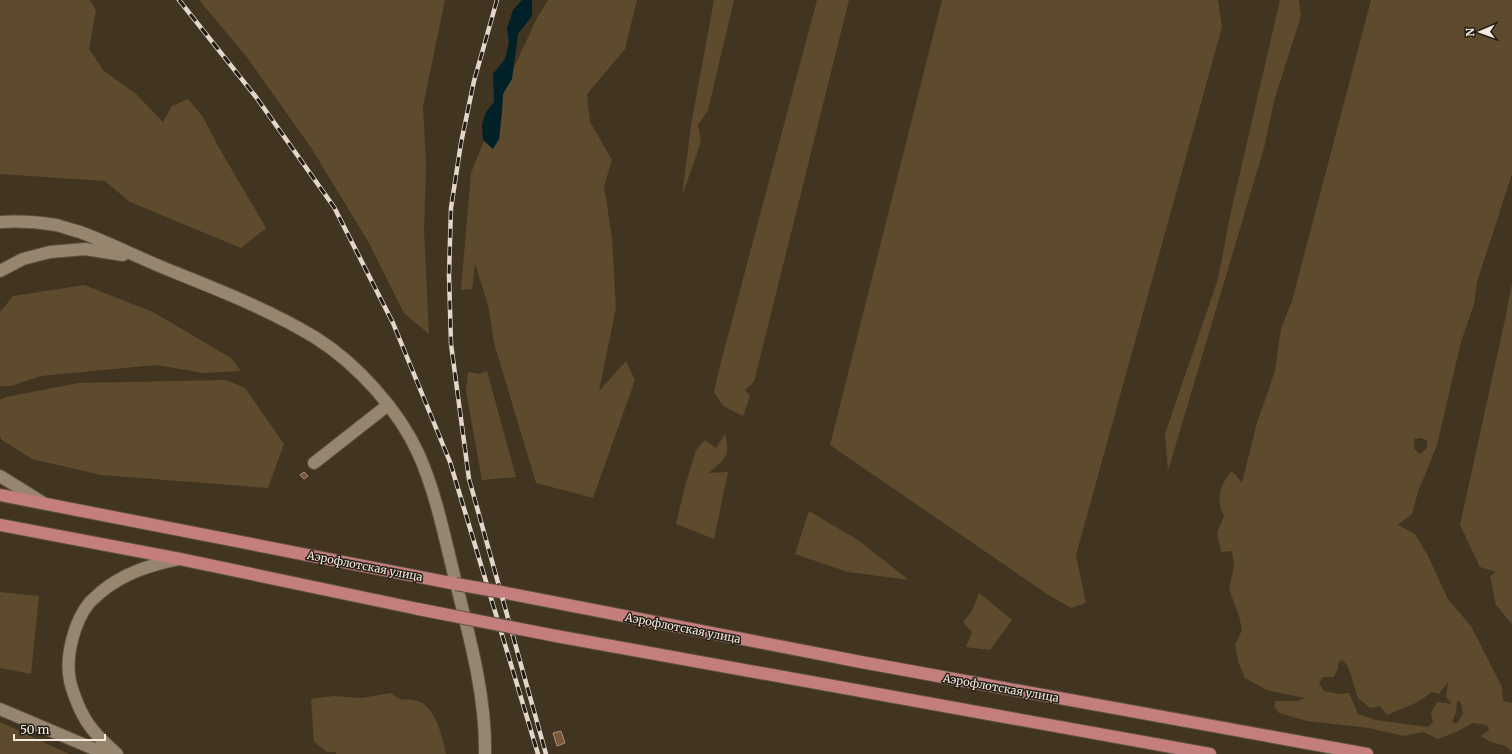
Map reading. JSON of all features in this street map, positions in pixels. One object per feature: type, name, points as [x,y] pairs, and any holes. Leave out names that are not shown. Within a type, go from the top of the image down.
[{"type":"main road","name":"Аэрофлотская улица","points":[[0,495],[861,662],[1367,754]]},
{"type":"main road","points":[[0,526],[180,559],[418,609],[556,636],[1210,754]]},
{"type":"street","points":[[0,222],[58,225],[97,238],[260,309],[316,339],[342,358],[366,379],[388,405],[404,428],[419,454],[434,499],[472,648],[483,706],[485,754]]},
{"type":"street","points":[[0,271],[23,259],[50,252],[85,249],[138,257]]},
{"type":"street","points":[[314,464],[388,405]]},
{"type":"street","points":[[0,476],[43,503]]},
{"type":"street","points":[[118,754],[92,729],[83,715],[70,681],[69,659],[72,641],[80,619],[90,602],[106,588],[127,574],[154,564],[180,559]]},
{"type":"street","points":[[0,709],[106,754]]},
{"type":"shaded area","points":[[0,0],[90,0],[96,10],[89,49],[104,71],[136,94],[163,122],[172,106],[188,99],[203,117],[218,146],[266,228],[241,248],[130,202],[105,181],[0,174]]},
{"type":"shaded area","points":[[199,0],[445,0],[423,106],[426,164],[424,231],[429,334],[404,313],[369,243],[312,149],[246,56]]},
{"type":"shaded area","points":[[548,0],[637,0],[625,49],[587,94],[590,122],[612,160],[604,186],[612,238],[616,308],[599,391],[626,361],[635,380],[593,498],[536,483],[494,343],[489,309],[475,263],[472,289],[461,290],[471,173],[509,78],[537,18]]},
{"type":"shaded area","points":[[714,0],[734,0],[708,110],[698,125],[701,142],[682,196],[691,126]]},
{"type":"shaded area","points":[[817,0],[849,0],[754,382],[745,390],[750,396],[743,416],[723,406],[714,392]]},
{"type":"shaded area","points":[[942,0],[1218,0],[1222,27],[1076,555],[1086,603],[1071,608],[1047,594],[830,445]]},
{"type":"shaded area","points":[[1280,0],[1299,0],[1301,16],[1274,101],[1264,148],[1168,471],[1165,434],[1218,279],[1230,216]]},
{"type":"shaded area","points":[[1371,0],[1512,0],[1512,174],[1477,282],[1474,304],[1461,342],[1437,445],[1418,492],[1412,514],[1398,525],[1415,534],[1427,554],[1448,599],[1471,626],[1502,687],[1503,701],[1512,703],[1512,752],[1506,746],[1491,742],[1481,736],[1489,730],[1487,725],[1473,723],[1438,739],[1423,732],[1403,736],[1369,728],[1307,721],[1279,713],[1274,706],[1276,701],[1298,701],[1305,698],[1267,690],[1245,678],[1239,664],[1235,645],[1242,630],[1239,616],[1229,589],[1234,566],[1232,551],[1221,552],[1217,533],[1224,516],[1221,510],[1219,498],[1224,482],[1231,471],[1242,483],[1257,423],[1275,371],[1281,329],[1292,301]],"holes":[[[1421,438],[1427,441],[1427,448],[1420,454],[1414,449],[1414,439]],[[1342,660],[1348,666],[1358,698],[1370,708],[1380,706],[1387,715],[1418,702],[1432,692],[1439,694],[1448,682],[1446,697],[1452,704],[1437,702],[1431,713],[1433,722],[1428,727],[1376,720],[1358,714],[1349,693],[1339,694],[1324,691],[1319,683],[1323,677],[1334,677],[1338,668],[1338,663]],[[1457,701],[1461,702],[1463,714],[1456,724],[1452,722],[1456,713]]]},
{"type":"shaded area","points":[[1512,283],[1512,624],[1496,605],[1490,576],[1496,572],[1480,567],[1460,525]]},
{"type":"shaded area","points":[[84,285],[153,312],[231,358],[241,371],[204,373],[156,365],[41,376],[11,386],[0,386],[0,312],[13,296]]},
{"type":"shaded area","points":[[487,371],[516,477],[482,480],[466,391],[468,372],[479,374]]},
{"type":"shaded area","points":[[226,380],[245,388],[284,444],[268,488],[101,475],[32,459],[2,440],[0,436],[0,400],[6,397],[78,383]]},
{"type":"shaded area","points":[[725,434],[727,453],[723,460],[709,473],[728,472],[714,539],[676,524],[685,486],[696,450],[705,440],[716,448]]},
{"type":"shaded area","points":[[809,511],[858,540],[909,580],[848,572],[795,554]]},
{"type":"shaded area","points":[[0,592],[39,596],[31,674],[0,668]]},
{"type":"shaded area","points":[[979,593],[1012,620],[990,650],[966,647],[972,632],[963,622],[972,611]]},
{"type":"shaded area","points":[[391,693],[402,699],[417,701],[429,709],[437,723],[446,754],[336,754],[336,752],[327,752],[314,742],[311,699],[334,696],[361,698]]},
{"type":"shaded area","points":[[0,722],[69,754],[0,754]]},
{"type":"water","points":[[522,0],[532,0],[532,16],[518,34],[512,79],[503,94],[499,139],[493,149],[483,140],[482,125],[486,112],[494,102],[493,74],[505,59],[509,42],[507,28],[513,10]]},
{"type":"building","points":[[304,472],[308,476],[304,479],[300,475]]},
{"type":"building","points":[[561,731],[565,743],[557,746],[553,733]]},
{"type":"railway","points":[[179,0],[256,97],[334,207],[393,323],[450,462],[538,754]]},
{"type":"railway","points":[[497,0],[474,81],[461,143],[451,208],[449,275],[451,344],[469,479],[546,754]]}]
